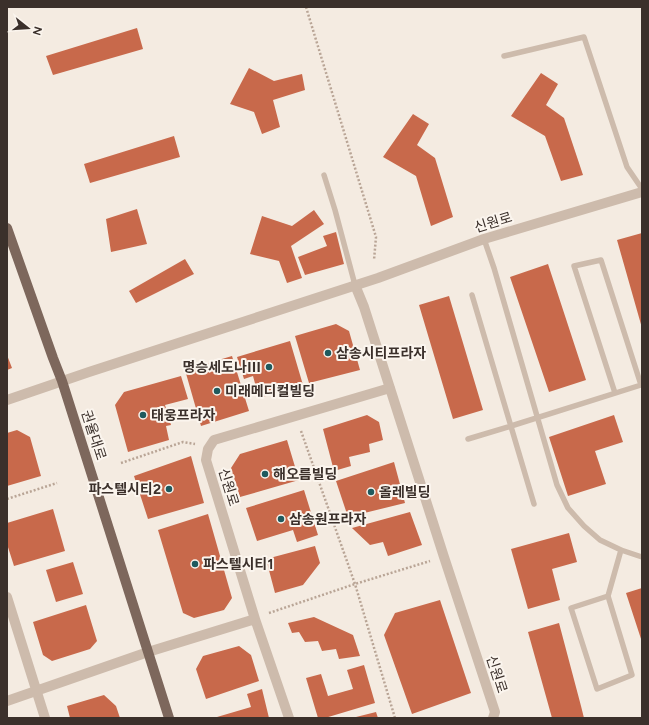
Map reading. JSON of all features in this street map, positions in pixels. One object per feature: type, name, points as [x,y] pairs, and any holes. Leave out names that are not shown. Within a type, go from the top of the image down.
[{"type":"main road","name":"권율대로","points":[[7,228],[62,381],[169,718]]},
{"type":"street","name":"신원로","points":[[7,400],[383,276],[484,239],[642,192]]},
{"type":"street","name":"신원로","points":[[355,285],[364,307],[495,712],[494,718]]},
{"type":"street","name":"신원로","points":[[289,718],[255,619],[206,460],[208,449],[214,440],[390,388]]},
{"type":"street","points":[[7,597],[45,718]]},
{"type":"street","points":[[7,700],[148,652],[255,619]]},
{"type":"lane","points":[[504,56],[584,37],[627,167],[642,189]]},
{"type":"lane","points":[[324,175],[336,210],[355,285]]},
{"type":"lane","points":[[484,239],[494,268],[557,484],[568,508],[584,526],[600,540],[621,550],[642,557]]},
{"type":"lane","points":[[468,439],[615,393],[641,384],[601,260],[574,266],[615,393]]},
{"type":"lane","points":[[472,295],[534,504]]},
{"type":"lane","points":[[608,596],[572,608],[597,689],[632,675],[608,596],[621,550]]},
{"type":"path","points":[[306,7],[376,237],[374,260]]},
{"type":"path","points":[[301,431],[355,584],[395,718]]},
{"type":"path","points":[[121,463],[183,442],[195,444]]},
{"type":"path","points":[[7,499],[57,483]]},
{"type":"path","points":[[269,613],[430,561]]},
{"type":"building","points":[[137,28],[143,49],[53,75],[46,56]]},
{"type":"building","points":[[249,68],[274,81],[302,74],[305,90],[273,100],[280,127],[262,134],[254,112],[230,104]]},
{"type":"building","points":[[541,73],[558,84],[546,105],[564,118],[583,175],[561,181],[545,136],[511,116]]},
{"type":"building","points":[[413,114],[429,124],[417,145],[435,158],[453,217],[431,226],[416,176],[383,157]]},
{"type":"building","points":[[174,136],[180,157],[90,183],[84,164]]},
{"type":"building","points":[[137,209],[147,244],[111,252],[106,219]]},
{"type":"building","points":[[314,210],[324,224],[291,246],[302,278],[287,283],[279,261],[250,254],[262,216],[292,226]]},
{"type":"building","points":[[336,232],[344,264],[305,275],[298,257],[327,246],[323,236]]},
{"type":"building","points":[[642,233],[642,328],[617,240]]},
{"type":"building","points":[[185,259],[194,274],[136,303],[129,291]]},
{"type":"building","points":[[548,264],[586,380],[549,392],[510,277]]},
{"type":"building","points":[[449,296],[483,410],[453,419],[419,305]]},
{"type":"building","name":"삼송시티프라자","points":[[336,324],[349,331],[360,370],[309,383],[295,336]]},
{"type":"building","name":"명승세도나Ⅲ","points":[[290,341],[303,385],[259,398],[253,376],[244,379],[237,357]]},
{"type":"building","points":[[7,355],[12,368],[7,370]]},
{"type":"building","name":"미래메디컬빌딩","points":[[232,356],[249,411],[201,426],[185,370]]},
{"type":"building","name":"태웅프라자","points":[[181,376],[188,399],[165,405],[171,425],[166,426],[169,440],[128,452],[115,405],[124,392]]},
{"type":"building","points":[[367,415],[379,422],[383,440],[369,444],[370,452],[349,457],[351,466],[334,471],[323,429]]},
{"type":"building","points":[[614,415],[623,442],[595,451],[606,484],[568,496],[549,437]]},
{"type":"building","points":[[17,430],[30,437],[41,476],[7,486],[7,433]]},
{"type":"building","name":"해오름빌딩","points":[[287,440],[299,480],[240,497],[231,468],[240,454]]},
{"type":"building","name":"파스텔시티2","points":[[191,456],[204,503],[148,519],[134,476]]},
{"type":"building","name":"올레빌딩","points":[[394,462],[405,503],[348,517],[336,481]]},
{"type":"building","name":"삼송원프라자","points":[[304,490],[318,535],[297,542],[293,530],[257,541],[246,508]]},
{"type":"building","points":[[53,509],[65,551],[14,566],[7,544],[7,523]]},
{"type":"building","points":[[410,512],[422,545],[388,556],[383,542],[370,545],[352,528]]},
{"type":"building","name":"파스텔시티1","points":[[208,514],[232,598],[224,610],[194,618],[183,613],[158,530]]},
{"type":"building","points":[[569,533],[577,562],[552,569],[560,600],[528,609],[511,549]]},
{"type":"building","points":[[315,546],[320,563],[303,585],[275,593],[266,559]]},
{"type":"building","points":[[73,562],[83,594],[56,602],[46,570]]},
{"type":"building","points":[[642,588],[642,642],[626,593]]},
{"type":"building","points":[[440,600],[471,693],[412,714],[384,635],[395,613]]},
{"type":"building","points":[[86,605],[97,641],[90,649],[52,661],[43,655],[33,622]]},
{"type":"building","points":[[314,617],[353,635],[360,656],[339,659],[336,649],[322,651],[318,641],[305,642],[299,632],[292,633],[288,623]]},
{"type":"building","points":[[559,623],[584,718],[552,718],[528,632]]},
{"type":"building","points":[[239,646],[251,655],[259,681],[206,699],[196,669],[203,656]]},
{"type":"building","points":[[364,665],[375,703],[325,718],[318,718],[306,678],[321,674],[328,696],[353,689],[347,670]]},
{"type":"building","points":[[262,689],[269,718],[217,718],[251,707],[247,694]]},
{"type":"building","points":[[104,695],[116,706],[120,718],[70,718],[67,706]]},
{"type":"building","points":[[376,712],[378,718],[356,718],[356,717]]},
{"type":"place","name":"삼송시티프라자","points":[[328,353]]},
{"type":"place","name":"명승세도나Ⅲ","points":[[269,367]]},
{"type":"place","name":"미래메디컬빌딩","points":[[217,391]]},
{"type":"place","name":"태웅프라자","points":[[143,415]]},
{"type":"place","name":"해오름빌딩","points":[[265,474]]},
{"type":"place","name":"파스텔시티2","points":[[169,489]]},
{"type":"place","name":"올레빌딩","points":[[371,492]]},
{"type":"place","name":"삼송원프라자","points":[[281,519]]},
{"type":"place","name":"파스텔시티1","points":[[195,564]]}]
